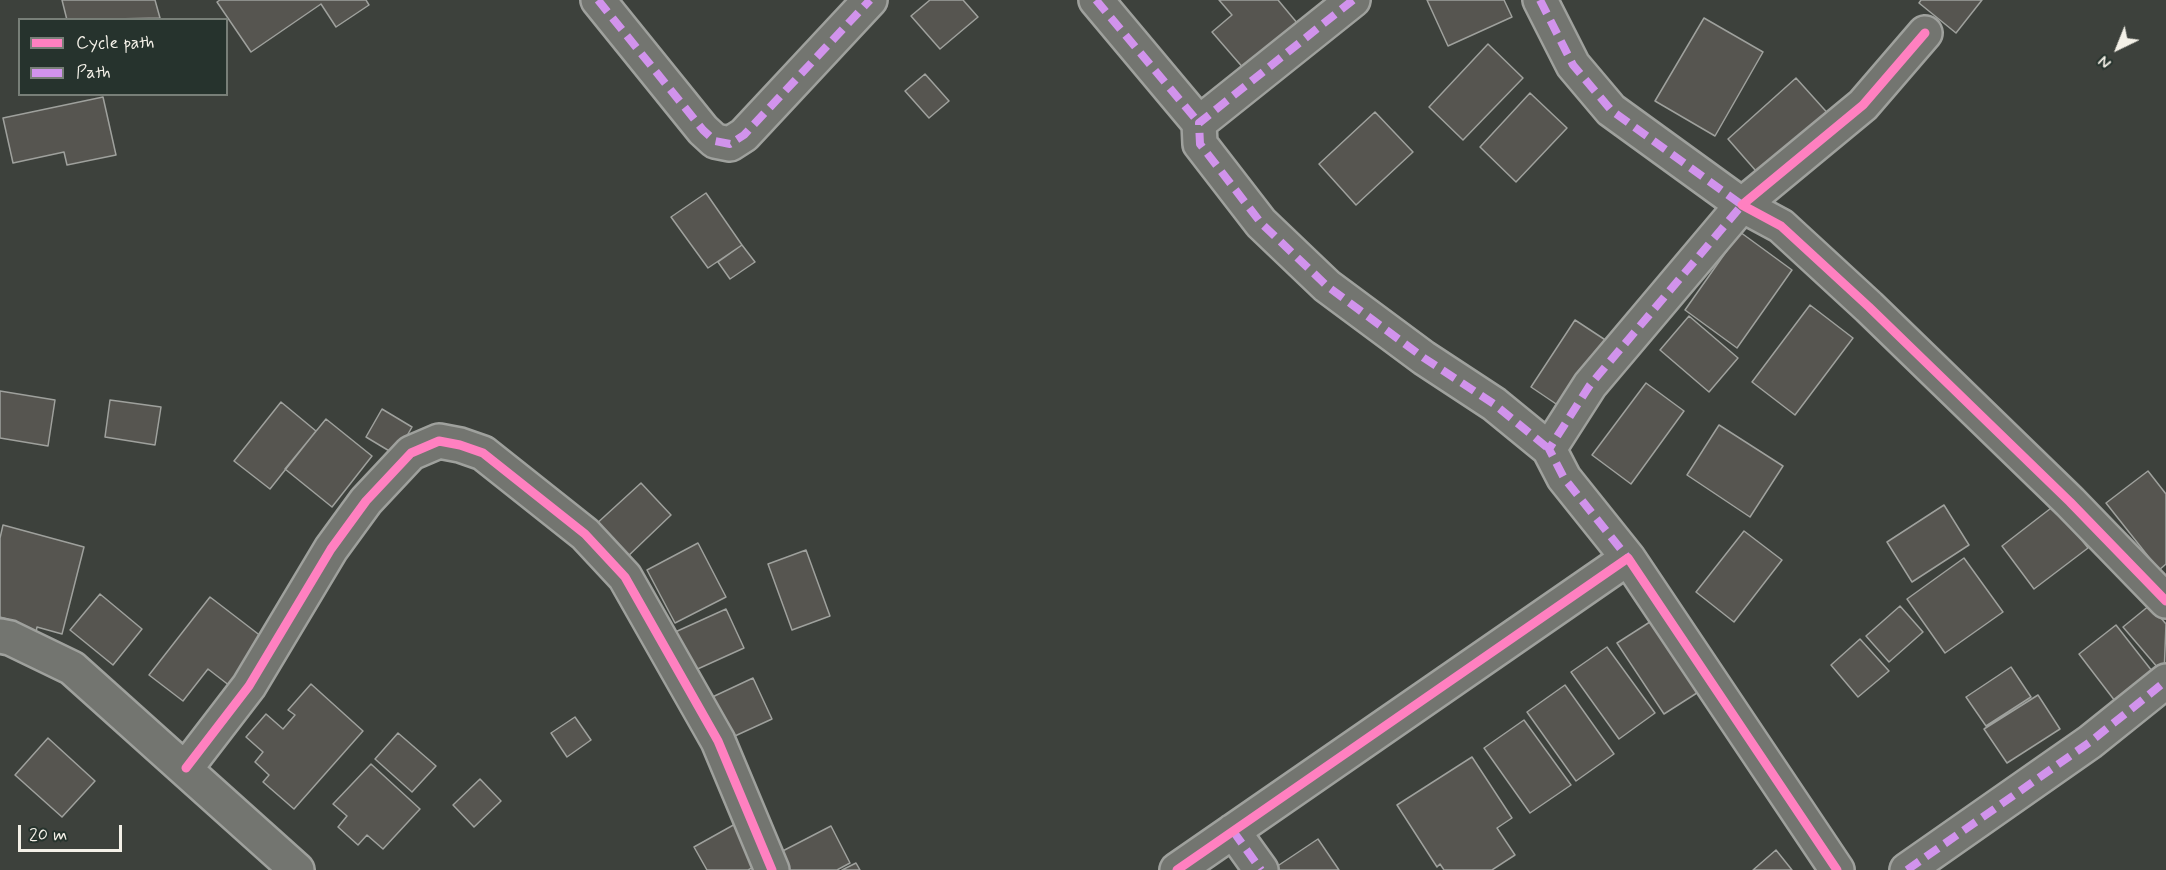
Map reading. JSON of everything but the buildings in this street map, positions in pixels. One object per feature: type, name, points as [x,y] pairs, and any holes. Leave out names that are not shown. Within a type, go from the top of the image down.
[{"type":"street","points":[[598,0],[703,130],[715,141],[730,144],[744,135],[870,0]]},
{"type":"street","points":[[1096,0],[1199,123],[1200,144],[1261,222],[1327,286],[1424,358],[1494,404],[1549,449],[1564,478],[1628,558],[1837,870]]},
{"type":"street","points":[[1199,123],[1353,0]]},
{"type":"street","points":[[1540,0],[1573,65],[1611,110],[1742,205],[1781,226],[1869,307],[2070,502],[2166,601]]},
{"type":"street","points":[[1549,449],[1590,385],[1742,205],[1863,105],[1925,33]]},
{"type":"street","points":[[186,768],[249,686],[331,549],[366,501],[411,453],[439,441],[460,444],[483,453],[585,534],[625,577],[718,741],[772,870]]},
{"type":"street","points":[[1177,870],[1628,558]]},
{"type":"street","points":[[0,636],[9,638],[72,668],[297,870]]},
{"type":"street","points":[[1907,870],[2090,742],[2166,681]]},
{"type":"street","points":[[1233,831],[1261,870]]},
{"type":"marked path","points":[[598,0],[703,130],[715,141],[730,144],[744,135],[870,0]]},
{"type":"marked path","points":[[1096,0],[1199,123]]},
{"type":"marked path","points":[[1353,0],[1199,123],[1200,144],[1261,223],[1327,286],[1424,358],[1494,404],[1549,449]]},
{"type":"marked path","points":[[1540,0],[1573,65],[1611,110],[1742,205],[1590,385],[1549,449],[1564,478],[1628,558]]},
{"type":"marked path","points":[[1907,870],[2090,742],[2166,681]]},
{"type":"marked path","points":[[1233,831],[1261,870]]},
{"type":"cycle path","points":[[1925,33],[1863,105],[1742,205],[1781,226],[1869,307],[2070,502],[2166,601]]},
{"type":"cycle path","points":[[186,768],[249,686],[331,549],[366,501],[411,453],[439,441],[483,453],[585,534],[625,577],[718,741],[772,870]]},
{"type":"cycle path","points":[[1177,870],[1628,558],[1837,870]]}]
